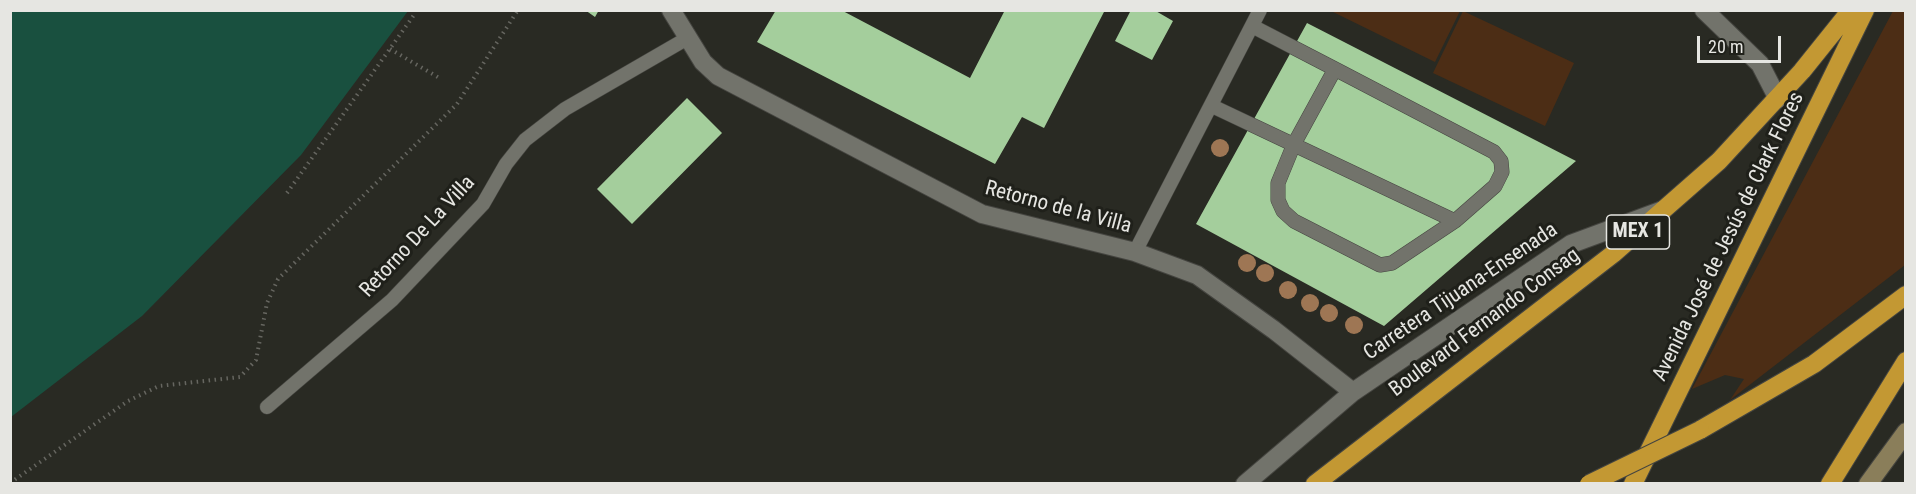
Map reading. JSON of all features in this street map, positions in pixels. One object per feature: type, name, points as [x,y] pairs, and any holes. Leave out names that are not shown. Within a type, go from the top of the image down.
[{"type":"highway","name":"Boulevard Fernando Consag","points":[[1315,483],[1613,254],[1664,210],[1719,161],[1778,99],[1851,10]]},
{"type":"highway","name":"Avenida José de Jesús de Clark Flores","points":[[1633,483],[1865,10]]},
{"type":"highway","points":[[1589,483],[1700,430],[1814,364],[1905,295]]},
{"type":"highway","points":[[1830,483],[1905,361]]},
{"type":"street","name":"Retorno de la Villa","points":[[671,10],[686,39],[703,62],[718,76],[982,214],[1135,252],[1197,275],[1274,330],[1353,392]]},
{"type":"street","points":[[1704,10],[1760,64],[1778,99]]},
{"type":"street","name":"Carretera Tijuana-Ensenada","points":[[1245,483],[1353,392],[1571,244],[1664,210]]},
{"type":"street","points":[[1868,483],[1905,432]]},
{"type":"lane","points":[[1135,252],[1260,10]]},
{"type":"lane","points":[[1252,26],[1335,69],[1494,152],[1501,161],[1502,172],[1495,186],[1455,221],[1402,258],[1380,265],[1294,221],[1283,211],[1278,200],[1278,183],[1294,144],[1335,69]]},
{"type":"lane","name":"Retorno De La Villa","points":[[267,407],[392,300],[483,204],[506,164],[525,140],[565,109],[686,39]]},
{"type":"lane","points":[[1212,106],[1455,221]]},
{"type":"path","points":[[10,483],[128,401],[159,386],[240,377],[256,360],[267,303],[278,279],[457,104],[518,10]]},
{"type":"path","points":[[288,193],[414,15]]},
{"type":"path","points":[[390,49],[441,79]]},
{"type":"shaded area","points":[[11,10],[408,11],[301,155],[142,316],[11,417]]},
{"type":"shaded area","points":[[1331,11],[1460,11],[1435,62]]},
{"type":"shaded area","points":[[1463,11],[1574,63],[1545,126],[1433,73]]},
{"type":"shaded area","points":[[1893,11],[1906,11],[1905,265],[1730,400],[1744,379],[1725,375],[1692,389]]},
{"type":"building","points":[[585,10],[599,10],[595,17]]},
{"type":"building","points":[[776,10],[841,10],[970,78],[1005,10],[1105,10],[1044,128],[1022,117],[995,164],[757,42]]},
{"type":"building","points":[[1131,10],[1154,10],[1173,21],[1152,60],[1115,41]]},
{"type":"building","points":[[1307,23],[1576,161],[1384,326],[1196,224]]},
{"type":"building","points":[[687,98],[722,133],[632,224],[597,189]]}]
